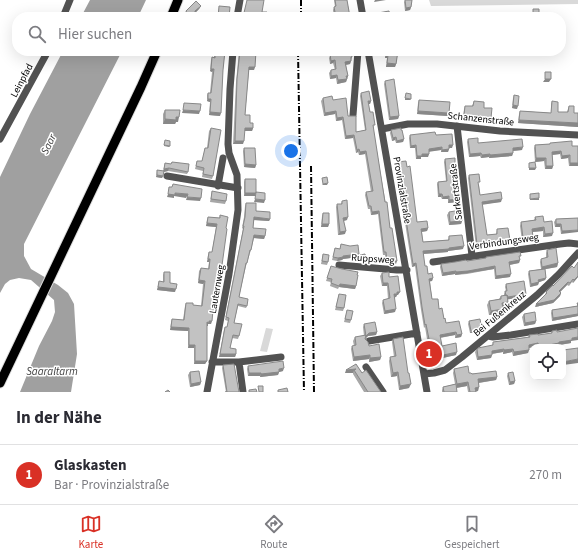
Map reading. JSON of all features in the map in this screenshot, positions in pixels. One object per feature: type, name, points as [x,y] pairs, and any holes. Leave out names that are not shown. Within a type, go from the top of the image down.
[{"type":"main road","points":[[173,12],[178,0]]},
{"type":"main road","points":[[0,382],[155,56]]},
{"type":"street","points":[[65,12],[70,0]]},
{"type":"street","points":[[238,12],[240,0]]},
{"type":"street","points":[[360,0],[362,12]]},
{"type":"street","name":"Leinpfad","points":[[0,139],[45,56]]},
{"type":"street","name":"Lauternweg","points":[[207,392],[234,246],[238,210],[237,175],[229,153],[228,144],[233,56]]},
{"type":"street","points":[[353,115],[358,56]]},
{"type":"street","name":"Provinzialstraße","points":[[369,56],[427,392]]},
{"type":"street","name":"Schanzenstraße","points":[[382,129],[421,123],[500,131],[578,135]]},
{"type":"street","name":"Sarkertstraße","points":[[457,126],[472,256]]},
{"type":"street","points":[[218,186],[223,158]]},
{"type":"street","points":[[167,176],[218,186],[238,188]]},
{"type":"street","name":"Verbindungsweg","points":[[433,262],[560,244],[578,244]]},
{"type":"street","name":"Bei Fußenkreuz","points":[[424,374],[445,370],[457,361],[554,279],[578,253]]},
{"type":"street","name":"Ruppsweg","points":[[339,265],[407,270]]},
{"type":"street","points":[[506,320],[507,328],[511,335]]},
{"type":"street","points":[[488,336],[493,337],[511,335],[578,324]]},
{"type":"street","points":[[369,342],[417,333]]},
{"type":"street","points":[[212,362],[239,362],[281,357]]},
{"type":"street","points":[[239,362],[243,392]]},
{"type":"street","points":[[366,367],[383,392]]},
{"type":"shaded area","points":[[429,0],[578,0],[578,4],[431,6]]},
{"type":"shaded area","points":[[266,328],[273,329],[267,352],[260,351]]},
{"type":"water","points":[[90,0],[146,0],[140,12],[84,12]]},
{"type":"water","points":[[60,56],[119,56],[24,244],[24,256],[31,269],[58,285],[68,293],[74,304],[77,354],[71,392],[20,392],[39,346],[52,321],[55,312],[54,300],[31,280],[19,278],[10,280],[5,284],[0,293],[0,177],[30,114]]},
{"type":"building","points":[[247,0],[264,0],[262,12],[244,12]]},
{"type":"building","points":[[335,0],[347,0],[349,12],[335,12],[334,7],[336,6]]},
{"type":"building","points":[[405,0],[412,0],[411,7],[406,8]]},
{"type":"building","points":[[196,1],[201,6],[195,12],[186,11]]},
{"type":"building","points":[[219,6],[230,7],[230,12],[218,12]]},
{"type":"building","points":[[533,9],[539,9],[539,12],[533,12]]},
{"type":"building","points":[[215,56],[224,56],[221,113],[210,112],[211,99],[208,99],[208,93],[211,93],[214,69],[211,69],[212,57],[215,58]]},
{"type":"building","points":[[239,56],[256,56],[255,67],[249,67],[245,115],[250,115],[250,123],[253,123],[253,128],[245,128],[244,141],[235,141],[237,79]]},
{"type":"building","points":[[330,56],[352,56],[351,61],[345,62],[348,76],[346,76],[347,79],[338,80],[337,75],[331,76],[331,70],[336,69],[335,60],[331,61]]},
{"type":"building","points":[[388,56],[397,56],[396,64],[387,63]]},
{"type":"building","points":[[545,72],[551,72],[551,79],[545,79]]},
{"type":"building","points":[[394,79],[399,116],[390,117],[385,81]]},
{"type":"building","points":[[369,91],[371,101],[368,101],[370,112],[373,112],[375,125],[373,125],[385,202],[387,202],[390,228],[392,228],[397,261],[387,261],[386,252],[384,252],[379,211],[372,212],[371,206],[369,206],[366,192],[373,191],[366,151],[360,152],[359,149],[357,150],[354,135],[346,136],[343,117],[337,118],[336,111],[325,113],[323,98],[332,96],[333,100],[346,98],[348,116],[356,116],[356,132],[366,130],[361,93]]},
{"type":"building","points":[[406,93],[411,94],[411,99],[405,98]]},
{"type":"building","points":[[514,95],[519,96],[518,106],[513,105]]},
{"type":"building","points":[[419,100],[450,102],[449,113],[418,111]]},
{"type":"building","points":[[474,101],[484,102],[484,108],[492,108],[491,118],[482,119],[482,116],[464,115],[465,106],[473,106]]},
{"type":"building","points":[[552,101],[558,102],[558,112],[568,112],[569,106],[574,106],[574,113],[578,113],[578,123],[519,120],[520,111],[551,113]]},
{"type":"building","points":[[184,103],[201,104],[200,111],[183,110]]},
{"type":"building","points":[[165,110],[180,110],[179,117],[176,117],[176,120],[165,119]]},
{"type":"building","points":[[211,128],[221,130],[213,176],[203,174],[204,168],[196,166],[197,161],[202,161],[205,148],[208,148]]},
{"type":"building","points":[[401,128],[404,139],[397,141],[396,137],[393,138],[391,130]]},
{"type":"building","points":[[435,132],[436,135],[452,134],[453,145],[449,145],[449,149],[442,150],[442,147],[429,149],[429,154],[417,156],[416,145],[411,146],[410,135]]},
{"type":"building","points":[[478,138],[478,143],[522,139],[523,147],[513,148],[513,153],[490,155],[482,155],[481,153],[470,154],[468,139]]},
{"type":"building","points":[[165,140],[170,141],[170,146],[164,145]]},
{"type":"building","points":[[572,141],[572,146],[578,146],[578,163],[570,163],[570,155],[562,156],[561,151],[552,152],[553,166],[546,166],[546,158],[536,158],[535,145]]},
{"type":"building","points":[[244,148],[255,148],[256,165],[245,164]]},
{"type":"building","points":[[455,158],[455,166],[453,167],[454,181],[458,181],[459,199],[449,200],[449,196],[443,197],[442,194],[439,194],[438,182],[447,181],[445,159]]},
{"type":"building","points":[[406,161],[407,167],[410,166],[417,222],[427,221],[428,228],[421,229],[423,242],[449,240],[449,236],[462,235],[464,246],[423,251],[425,266],[427,266],[428,274],[432,273],[433,278],[429,279],[432,299],[438,299],[439,309],[442,308],[446,323],[459,321],[462,334],[457,335],[456,332],[440,335],[442,346],[456,343],[457,352],[439,356],[438,353],[430,355],[428,345],[430,344],[426,324],[425,325],[416,263],[413,264],[397,162]]},
{"type":"building","points":[[172,162],[189,164],[188,172],[169,168],[164,169],[165,163],[171,164]]},
{"type":"building","points":[[535,162],[536,168],[529,168],[529,163]]},
{"type":"building","points":[[157,170],[164,171],[163,176],[157,175]]},
{"type":"building","points":[[479,174],[480,182],[478,182],[480,195],[501,192],[502,199],[482,202],[487,235],[497,234],[497,229],[508,228],[510,240],[501,241],[501,243],[477,244],[469,175]]},
{"type":"building","points":[[327,177],[328,183],[323,184],[322,178]]},
{"type":"building","points":[[245,179],[256,179],[256,193],[245,193]]},
{"type":"building","points":[[173,184],[202,189],[201,198],[187,197],[188,194],[168,194],[169,187],[172,187]]},
{"type":"building","points":[[212,191],[227,194],[226,201],[211,199]]},
{"type":"building","points":[[256,192],[265,193],[265,200],[255,199]]},
{"type":"building","points":[[539,193],[539,198],[530,199],[530,194]]},
{"type":"building","points":[[347,200],[348,217],[343,218],[346,231],[340,232],[337,204],[342,204],[342,201]]},
{"type":"building","points":[[246,203],[256,203],[256,211],[270,212],[270,219],[254,217],[253,228],[266,229],[265,236],[254,235],[251,250],[246,263],[239,297],[248,299],[247,306],[238,304],[234,323],[242,324],[239,336],[233,335],[230,348],[236,349],[236,354],[220,354],[225,327],[227,327],[229,318],[226,317],[244,226]]},
{"type":"building","points":[[461,210],[462,221],[450,222],[449,212]]},
{"type":"building","points":[[323,213],[329,213],[329,224],[322,224]]},
{"type":"building","points":[[220,215],[228,217],[227,229],[219,287],[216,286],[212,321],[209,321],[209,323],[207,322],[207,361],[195,361],[195,345],[189,345],[189,328],[171,327],[172,319],[184,320],[186,303],[193,303],[193,305],[202,306],[205,281],[199,280],[201,268],[209,269],[209,252],[212,252],[217,224],[207,223],[208,217],[220,218]]},
{"type":"building","points":[[543,216],[544,222],[552,221],[553,233],[545,234],[544,227],[532,229],[533,237],[523,238],[521,222],[536,220],[535,217]]},
{"type":"building","points":[[578,218],[578,230],[562,231],[561,224],[556,224],[556,219]]},
{"type":"building","points":[[341,244],[350,246],[358,245],[359,254],[338,258],[333,257],[335,248],[340,249]]},
{"type":"building","points":[[556,248],[558,263],[542,267],[541,259],[548,257],[547,250]]},
{"type":"building","points":[[520,252],[520,260],[509,262],[511,274],[496,276],[495,266],[468,271],[443,273],[441,264],[467,261]]},
{"type":"building","points":[[323,254],[329,255],[328,262],[322,261]]},
{"type":"building","points":[[365,254],[366,260],[361,260],[360,255]]},
{"type":"building","points":[[578,262],[578,276],[570,283],[568,282],[559,291],[561,293],[554,300],[536,304],[572,266],[574,268]]},
{"type":"building","points":[[331,266],[358,272],[356,286],[340,284],[339,286],[331,283],[332,279],[327,278]]},
{"type":"building","points":[[545,269],[546,278],[531,284],[529,271]]},
{"type":"building","points":[[164,272],[170,272],[170,283],[177,284],[176,289],[158,287],[159,281],[164,282]]},
{"type":"building","points":[[389,272],[389,277],[398,276],[400,292],[394,294],[396,309],[385,311],[383,300],[390,298],[388,283],[383,283],[382,273]]},
{"type":"building","points":[[524,281],[526,294],[506,296],[506,284]]},
{"type":"building","points":[[339,294],[346,295],[344,308],[336,307]]},
{"type":"building","points":[[507,295],[508,302],[502,303],[503,309],[491,311],[489,301],[501,299],[501,296]]},
{"type":"building","points":[[578,306],[578,314],[553,318],[552,310]]},
{"type":"building","points":[[347,310],[353,311],[351,320],[345,319]]},
{"type":"building","points":[[535,312],[536,321],[525,323],[524,314]]},
{"type":"building","points":[[480,319],[482,329],[471,331],[469,321]]},
{"type":"building","points":[[375,322],[377,332],[369,333],[366,336],[364,324]]},
{"type":"building","points":[[578,328],[578,337],[554,344],[530,344],[529,350],[514,352],[513,349],[504,349],[492,351],[492,355],[478,357],[478,348],[493,345],[493,342],[530,337],[529,335],[552,333],[552,331],[557,330],[557,332]]},
{"type":"building","points":[[366,335],[365,339],[369,346],[379,344],[381,357],[370,358],[370,355],[354,357],[352,346],[356,345],[355,337]]},
{"type":"building","points":[[403,337],[411,384],[400,386],[398,372],[393,373],[390,357],[396,356],[393,339]]},
{"type":"building","points":[[578,348],[578,359],[566,361],[566,350]]},
{"type":"building","points":[[283,361],[284,368],[279,369],[279,372],[261,374],[249,373],[248,366]]},
{"type":"building","points":[[234,364],[239,392],[227,392],[223,365]]},
{"type":"building","points":[[356,364],[362,373],[366,370],[381,392],[368,392],[354,370],[356,369],[346,370]]},
{"type":"building","points":[[468,366],[469,373],[472,374],[496,371],[497,377],[478,379],[479,387],[475,388],[476,392],[470,392],[468,382],[457,384],[454,369]]},
{"type":"building","points":[[199,371],[201,382],[191,384],[190,372]]},
{"type":"building","points":[[513,372],[515,381],[510,382],[508,373]]},
{"type":"building","points":[[456,384],[457,392],[444,392],[443,387]]},
{"type":"building","points":[[258,386],[263,386],[263,392],[259,392]]},
{"type":"building","points":[[287,388],[288,392],[278,392],[278,390]]},
{"type":"building","points":[[256,389],[257,392],[249,392],[249,390]]},
{"type":"railway","points":[[301,0],[301,12]]},
{"type":"railway","points":[[298,56],[304,392]]},
{"type":"railway","points":[[311,166],[314,392]]},
{"type":"place","name":"Glaskasten","points":[[429,354]]},
{"type":"water label","name":"Saar","points":[[48,144]]},
{"type":"water label","name":"Saaraltarm","points":[[52,371]]}]
